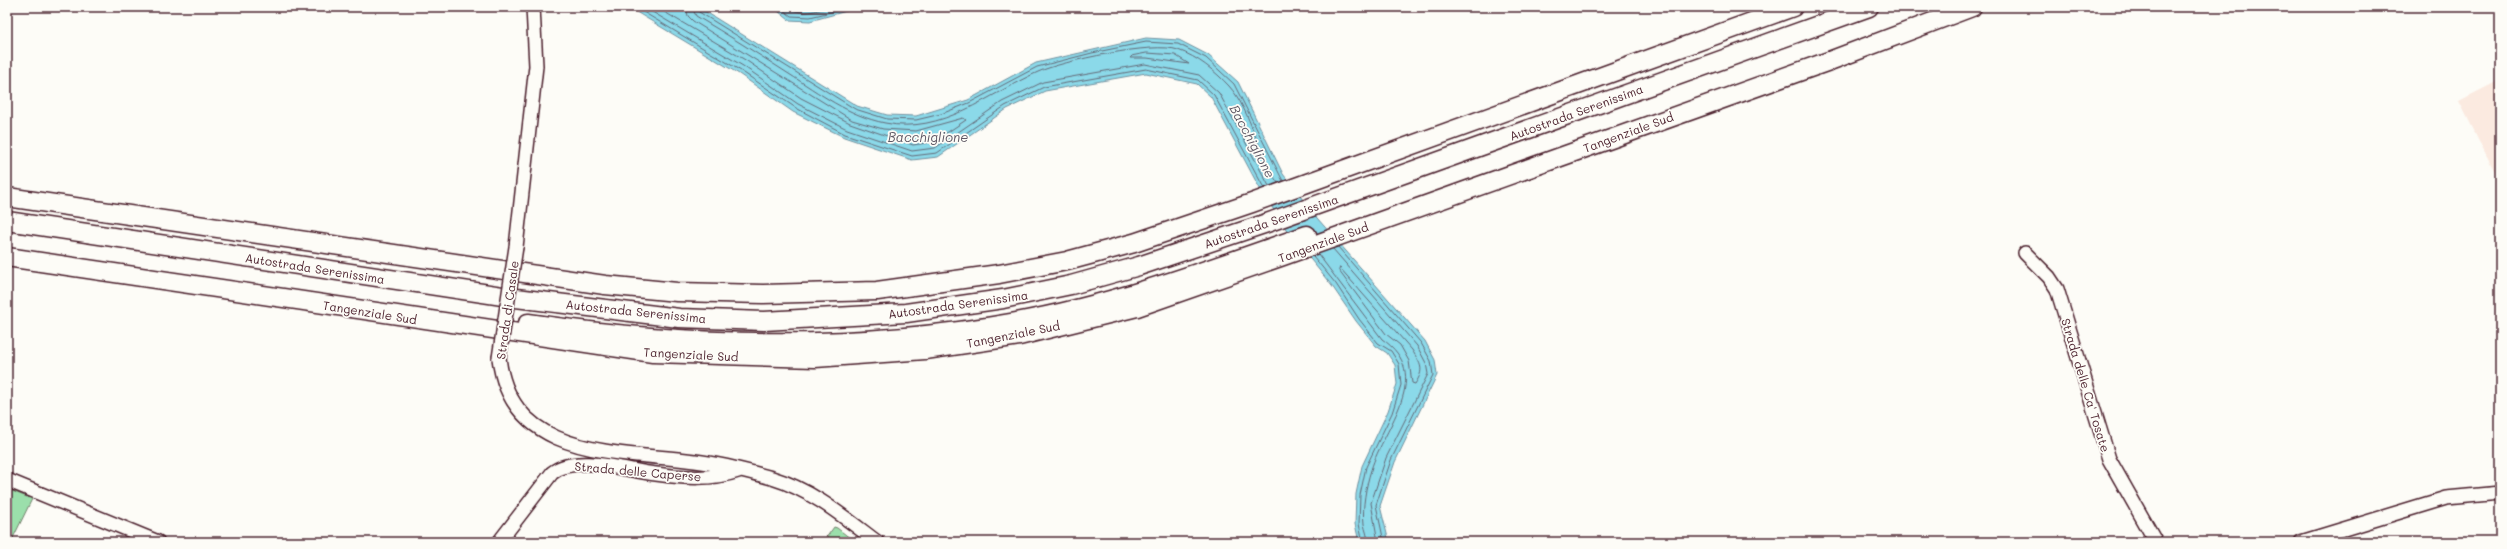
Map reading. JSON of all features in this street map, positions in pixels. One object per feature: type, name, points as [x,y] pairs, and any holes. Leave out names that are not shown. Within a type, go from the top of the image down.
[{"type":"highway","name":"Autostrada Serenissima","points":[[7,198],[605,284],[677,292],[764,294],[877,291],[1000,274],[1134,243],[1252,203],[1793,7]]},
{"type":"highway","name":"Autostrada Serenissima","points":[[7,221],[594,309],[679,318],[764,321],[885,315],[1003,299],[1071,285],[1139,266],[1312,207],[1869,7]]},
{"type":"highway","name":"Tangenziale Sud","points":[[7,257],[653,353],[815,358],[925,350],[1019,336],[1137,307],[1285,249],[1938,7]]},
{"type":"highway","name":"Tangenziale Sud","points":[[1339,229],[1832,60],[1972,7]]},
{"type":"highway","name":"Tangenziale Sud","points":[[7,246],[543,325],[644,338],[748,344],[857,341],[932,334],[1017,322],[1120,298],[1285,249]]},
{"type":"street","name":"Strada di Casale","points":[[533,7],[536,66],[516,247],[499,358],[505,387],[521,413],[531,423],[557,438],[599,450],[696,461],[772,478],[800,489],[827,504],[877,542]]},
{"type":"street","name":"Strada delle Ca' Tosate","points":[[2025,253],[2049,277],[2057,289],[2109,458],[2156,542]]},
{"type":"street","name":"Strada delle Caperse","points":[[499,542],[552,473],[563,466],[574,464],[594,465],[656,474],[700,478],[724,476],[740,470]]},
{"type":"street","points":[[7,480],[158,542]]},
{"type":"street","points":[[2301,542],[2446,498],[2500,493]]},
{"type":"shaded area","points":[[2500,80],[2500,182],[2459,101]]},
{"type":"green space","points":[[7,489],[32,499],[11,542],[7,542]]},
{"type":"green space","points":[[834,527],[837,528],[855,542],[823,542]]},
{"type":"water","name":"Bacchiglione","points":[[628,7],[698,7],[857,106],[887,115],[916,116],[968,100],[1036,63],[1146,38],[1179,40],[1208,55],[1238,82],[1283,174],[1317,218],[1425,341],[1435,360],[1437,375],[1395,462],[1380,506],[1389,542],[1359,542],[1355,524],[1356,494],[1362,466],[1388,411],[1397,384],[1395,365],[1387,353],[1376,346],[1356,321],[1332,286],[1286,229],[1259,187],[1211,97],[1197,84],[1146,73],[1045,91],[1007,109],[938,157],[912,160],[844,137],[793,112],[739,74]]},
{"type":"water","points":[[773,7],[861,7],[810,21],[789,20]]}]
